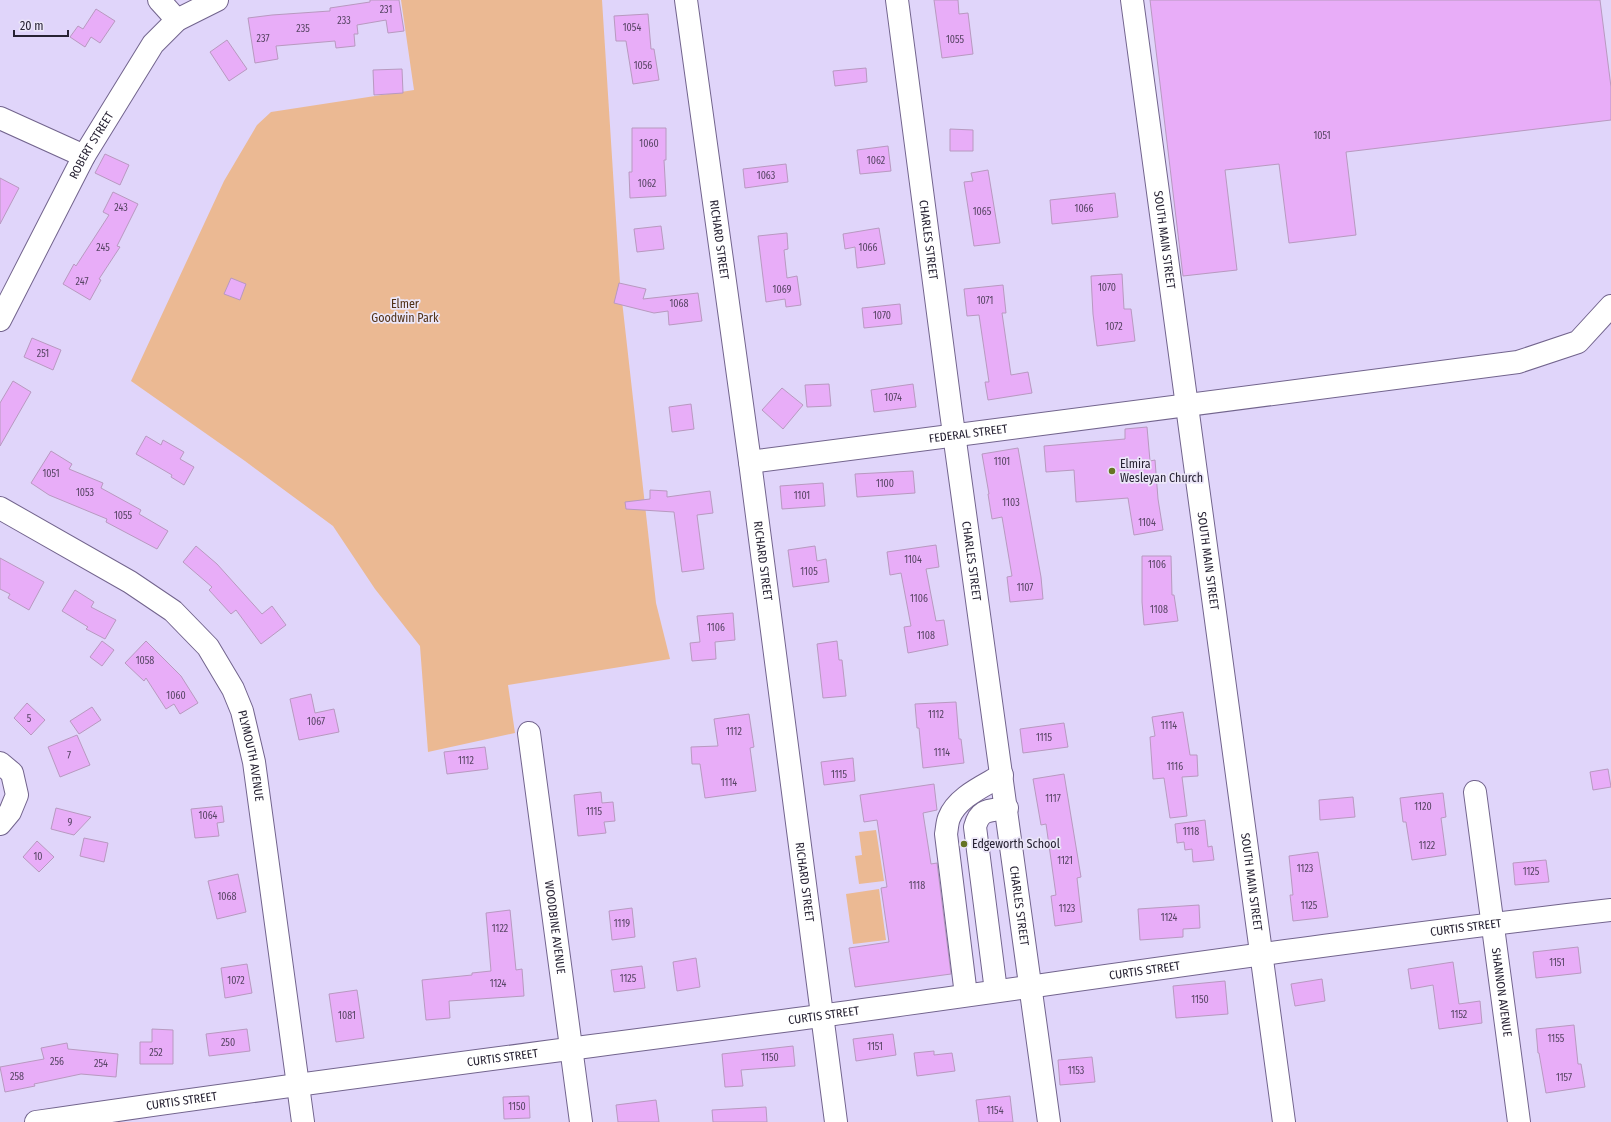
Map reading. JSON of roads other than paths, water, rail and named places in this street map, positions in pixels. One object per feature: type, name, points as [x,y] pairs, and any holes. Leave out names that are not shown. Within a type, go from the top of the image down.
[{"type":"street","points":[[159,0],[177,20]]},
{"type":"street","name":"ROBERT STREET","points":[[0,320],[84,156],[153,44],[177,20],[217,0]]},
{"type":"street","name":"RICHARD STREET","points":[[686,0],[750,462],[836,1122]]},
{"type":"street","name":"CHARLES STREET","points":[[898,0],[954,435],[1032,986],[1049,1122]]},
{"type":"street","name":"SOUTH MAIN STREET","points":[[1132,0],[1284,1122]]},
{"type":"street","points":[[0,118],[84,156]]},
{"type":"street","name":"FEDERAL STREET","points":[[750,462],[1518,362],[1578,342],[1611,306]]},
{"type":"street","name":"PLYMOUTH AVENUE","points":[[0,508],[130,582],[173,611],[208,647],[233,689],[242,711],[254,762],[303,1122]]},
{"type":"street","name":"WOODBINE AVENUE","points":[[529,733],[581,1122]]},
{"type":"street","points":[[0,763],[12,773],[17,795],[10,812],[0,824]]},
{"type":"street","points":[[966,995],[946,834],[949,818],[956,807],[970,795],[1002,775]]},
{"type":"street","name":"SHANNON AVENUE","points":[[1475,792],[1519,1122]]},
{"type":"street","points":[[996,991],[975,827],[978,817],[985,812],[1007,808]]},
{"type":"street","name":"CURTIS STREET","points":[[36,1122],[298,1084],[822,1016],[1492,923],[1611,910]]},
{"type":"place","name":"Elmira Wesleyan Church","points":[[1112,471]]},
{"type":"place","name":"Edgeworth School","points":[[964,844]]},
{"type":"park label","name":"Elmer Goodwin Park","points":[[405,311]]}]
